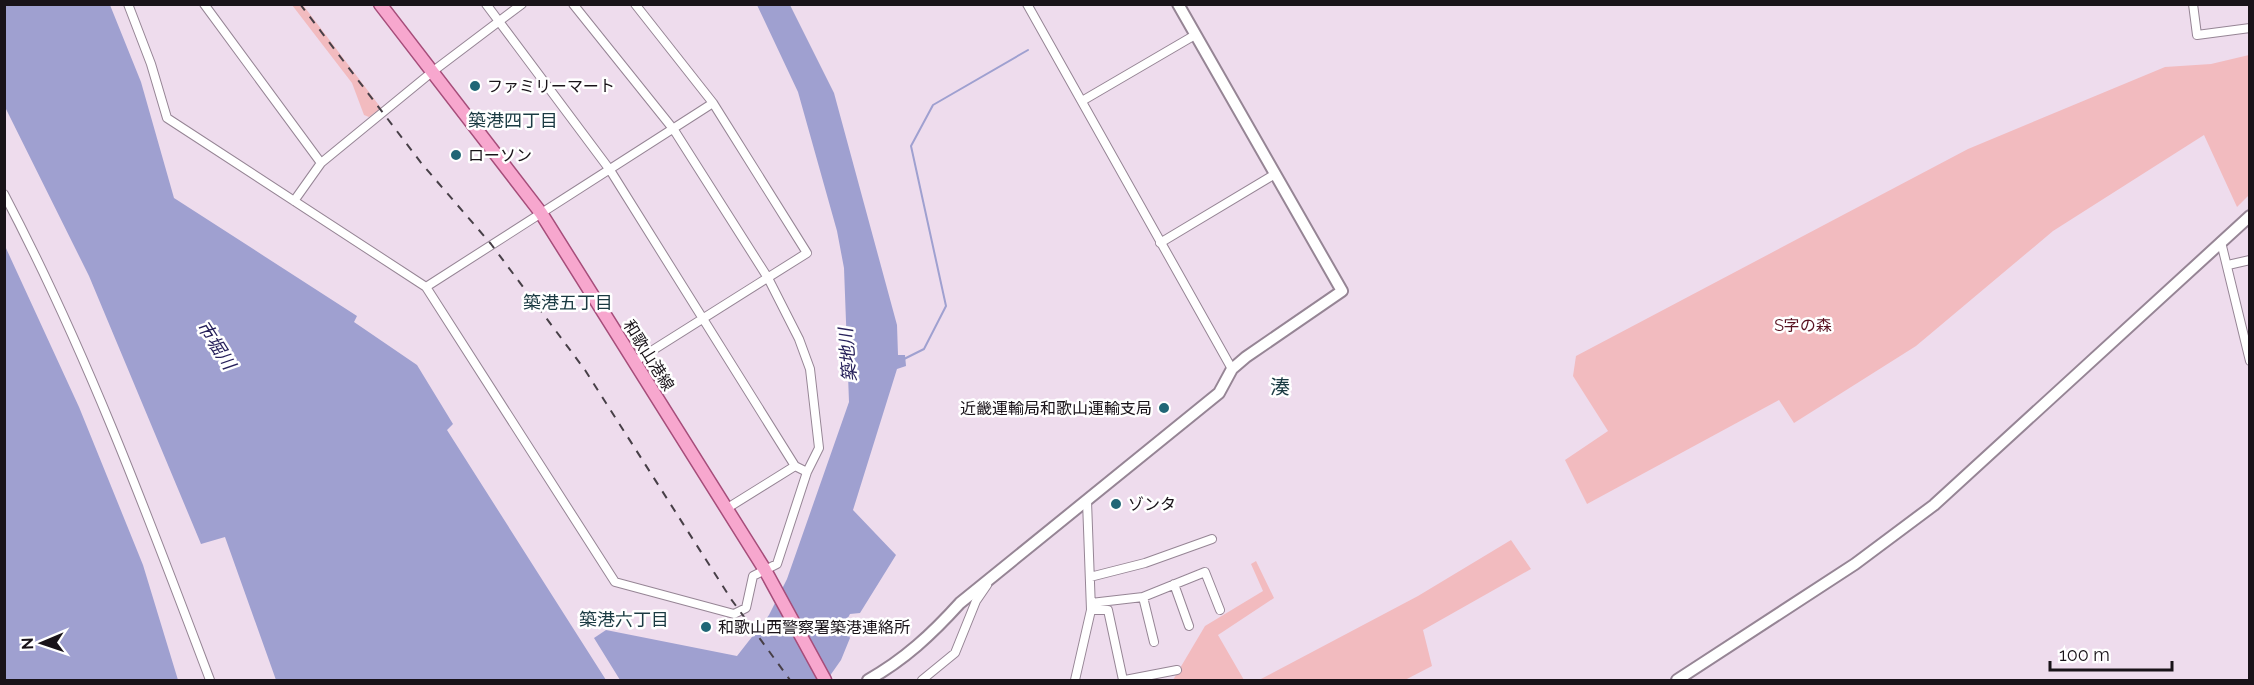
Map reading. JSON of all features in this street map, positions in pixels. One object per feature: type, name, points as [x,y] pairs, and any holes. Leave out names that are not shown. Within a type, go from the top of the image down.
[{"type":"main road","name":"和歌山港線","points":[[380,4],[541,213],[765,570],[825,681]]},
{"type":"street","points":[[128,4],[151,64],[167,118],[426,287],[615,582],[734,614],[746,608],[753,576],[777,564],[807,472],[819,448],[810,369],[799,339],[768,278],[674,130],[573,4]]},
{"type":"street","points":[[204,4],[321,163]]},
{"type":"street","points":[[486,4],[610,170],[795,466],[807,472]]},
{"type":"street","points":[[294,201],[321,163],[432,72],[522,4]]},
{"type":"street","points":[[634,363],[807,253],[806,248],[713,104],[635,4]]},
{"type":"street","points":[[1027,4],[1232,369]]},
{"type":"street","points":[[868,681],[892,667],[930,636],[960,603],[1219,393],[1232,369],[1342,291],[1178,4]]},
{"type":"street","points":[[2193,4],[2197,35],[2250,28]]},
{"type":"street","points":[[1082,101],[1195,35]]},
{"type":"street","points":[[426,287],[713,104]]},
{"type":"street","points":[[1160,243],[1275,174]]},
{"type":"street","points":[[4,194],[33,250],[95,386],[210,681]]},
{"type":"street","points":[[1677,681],[1855,564],[1934,505],[2250,216]]},
{"type":"street","points":[[2221,242],[2250,361]]},
{"type":"street","points":[[2228,265],[2250,261]]},
{"type":"street","points":[[726,509],[795,466]]},
{"type":"street","points":[[1074,681],[1091,606],[1087,501]]},
{"type":"street","points":[[1090,577],[1145,563],[1212,539]]},
{"type":"street","points":[[1091,606],[1143,597],[1207,572],[1220,610]]},
{"type":"street","points":[[922,681],[955,653],[976,601],[993,577]]},
{"type":"street","points":[[1174,584],[1189,626]]},
{"type":"street","points":[[1143,597],[1154,642]]},
{"type":"street","points":[[1091,606],[1108,610],[1124,681],[1177,670]]},
{"type":"green space","points":[[292,5],[303,5],[381,108],[369,117],[364,115],[352,83]]},
{"type":"green space","name":"S字の森","points":[[2249,55],[2249,195],[2237,207],[2204,135],[2053,231],[1916,346],[1794,423],[1779,400],[1587,504],[1565,460],[1608,431],[1573,376],[1576,356],[1968,149],[2165,67],[2211,64]]},
{"type":"green space","points":[[1511,540],[1531,569],[1423,630],[1432,666],[1405,680],[1259,680],[1418,596]]},
{"type":"green space","points":[[1256,561],[1274,598],[1218,635],[1244,680],[1173,680],[1205,626],[1263,591],[1251,564]]},
{"type":"water","name":"市堀川","points":[[5,4],[110,5],[141,82],[174,198],[357,316],[354,322],[417,365],[453,424],[447,430],[606,680],[276,680],[225,537],[201,544],[89,276],[5,107]]},
{"type":"water","name":"築地川","points":[[757,5],[790,5],[834,93],[897,325],[898,355],[905,355],[906,366],[897,369],[853,510],[896,555],[860,613],[850,614],[844,625],[850,638],[841,660],[827,680],[620,680],[594,638],[606,630],[737,656],[769,615],[787,579],[849,402],[844,268],[837,231],[798,92]]},
{"type":"water","points":[[5,246],[79,407],[143,565],[178,680],[5,680]]},
{"type":"waterway","points":[[904,359],[924,349],[946,306],[911,146],[933,105],[1028,50]]},
{"type":"railway","points":[[300,4],[422,164],[491,244],[585,370],[731,599],[790,680]]},
{"type":"place","name":"ファミリーマート","points":[[475,86]]},
{"type":"place","name":"ローソン","points":[[456,155]]},
{"type":"place","name":"近畿運輸局和歌山運輸支局","points":[[1164,408]]},
{"type":"place","name":"ゾンタ","points":[[1116,504]]},
{"type":"place","name":"和歌山西警察署築港連絡所","points":[[706,627]]},
{"type":"district","name":"築港四丁目","points":[[513,121]]},
{"type":"district","name":"築港五丁目","points":[[568,303]]},
{"type":"district","name":"湊","points":[[1280,387]]},
{"type":"district","name":"築港六丁目","points":[[624,620]]}]
